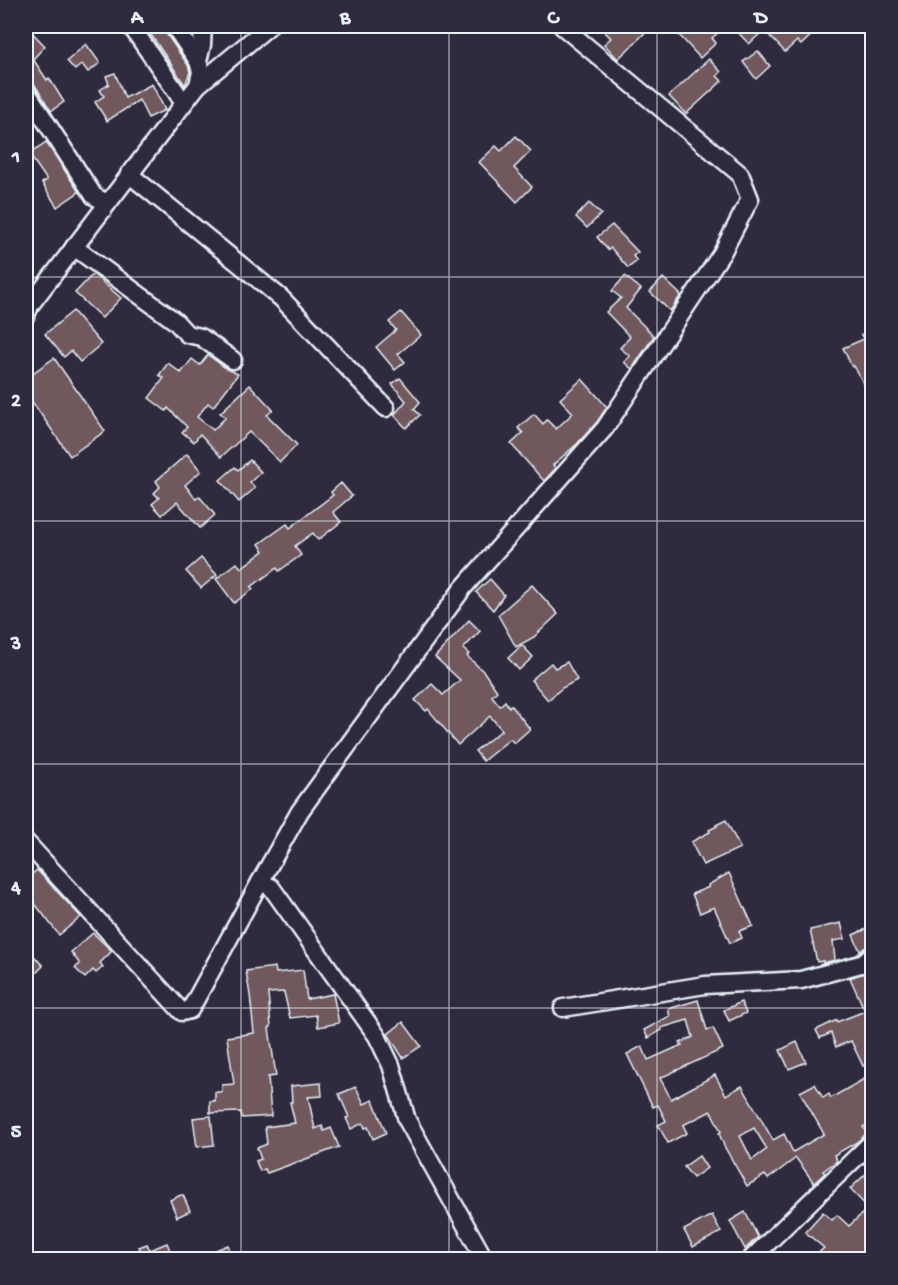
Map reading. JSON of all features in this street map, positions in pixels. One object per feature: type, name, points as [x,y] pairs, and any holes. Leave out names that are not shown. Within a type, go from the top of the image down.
[{"type":"street","points":[[131,26],[184,103]]},
{"type":"street","points":[[174,26],[198,61],[201,72],[198,85]]},
{"type":"street","points":[[198,61],[203,26]]},
{"type":"street","points":[[26,315],[31,304],[198,85],[269,26]]},
{"type":"street","points":[[26,842],[182,1012],[190,1010],[300,811],[463,588],[605,428],[722,253],[750,200],[740,174],[562,26]]},
{"type":"street","points":[[26,91],[94,196],[107,203]]},
{"type":"street","points":[[129,174],[281,298],[386,408]]},
{"type":"street","points":[[74,248],[175,321],[187,334],[201,337],[233,360]]},
{"type":"street","points":[[260,882],[271,887],[377,1036],[391,1065],[407,1120],[485,1260]]},
{"type":"street","points":[[563,1008],[705,985],[801,980],[861,964],[873,955]]},
{"type":"street","points":[[750,1260],[873,1142]]},
{"type":"building","points":[[26,26],[45,46],[33,59],[47,80],[49,78],[64,102],[51,111],[35,85],[26,81]]},
{"type":"building","points":[[145,26],[164,26],[165,32],[188,65],[190,72],[185,85]]},
{"type":"building","points":[[599,26],[652,26],[618,59],[604,44],[611,38]]},
{"type":"building","points":[[671,26],[726,26],[712,38],[716,43],[700,58]]},
{"type":"building","points":[[732,26],[821,26],[801,45],[797,41],[785,52],[764,30],[749,44]]},
{"type":"building","points":[[86,44],[100,63],[88,72],[82,64],[75,70],[67,61]]},
{"type":"building","points":[[758,51],[770,66],[756,79],[743,62]]},
{"type":"building","points":[[709,59],[721,72],[717,76],[722,81],[686,114],[669,96]]},
{"type":"building","points":[[115,73],[125,98],[152,84],[165,110],[148,118],[139,100],[107,121],[95,102],[104,96],[100,90],[109,84],[106,76]]},
{"type":"building","points":[[516,136],[531,151],[514,168],[532,187],[517,202],[479,162],[496,146],[501,151]]},
{"type":"building","points":[[46,142],[79,192],[57,207],[42,183],[47,180],[29,154]]},
{"type":"building","points":[[589,203],[601,214],[587,228],[576,217]]},
{"type":"building","points":[[612,225],[638,252],[633,256],[637,261],[628,268],[611,248],[608,250],[597,237]]},
{"type":"building","points":[[93,274],[121,298],[102,318],[75,293]]},
{"type":"building","points":[[625,276],[641,289],[626,308],[654,336],[632,369],[624,362],[630,356],[620,348],[630,337],[606,312],[621,298],[612,291]]},
{"type":"building","points":[[663,278],[681,295],[670,311],[650,292]]},
{"type":"building","points":[[73,311],[101,344],[80,362],[71,351],[64,357],[45,334]]},
{"type":"building","points":[[401,312],[421,335],[398,354],[405,362],[395,370],[376,347],[396,330],[389,322]]},
{"type":"building","points":[[873,329],[873,402],[843,348],[864,339],[861,335]]},
{"type":"building","points":[[208,355],[238,374],[213,407],[208,403],[197,417],[213,430],[226,417],[220,413],[250,385],[273,410],[267,415],[297,445],[280,462],[249,432],[221,457],[200,434],[194,442],[182,432],[187,427],[168,408],[166,411],[149,398],[164,378],[159,375],[168,363],[181,373],[192,359],[200,365]]},
{"type":"building","points":[[54,358],[105,431],[70,456],[26,393],[26,378]]},
{"type":"building","points":[[400,378],[420,402],[414,409],[420,415],[406,428],[394,415],[406,401],[392,384]]},
{"type":"building","points":[[582,379],[607,407],[577,444],[553,465],[556,468],[544,481],[511,444],[523,433],[518,428],[534,414],[543,424],[547,420],[556,429],[573,413],[560,399]]},
{"type":"building","points":[[187,454],[201,471],[185,485],[196,499],[199,496],[215,515],[200,528],[177,502],[162,515],[152,504],[159,498],[154,493],[160,487],[156,481]]},
{"type":"building","points":[[250,460],[261,472],[250,482],[255,488],[239,502],[220,480],[235,467],[238,470]]},
{"type":"building","points":[[341,483],[352,496],[333,512],[341,522],[318,540],[313,533],[295,546],[301,555],[279,571],[277,568],[234,603],[216,579],[237,563],[241,568],[264,551],[259,544],[287,524],[290,528],[333,495],[331,492]]},
{"type":"building","points":[[201,558],[217,575],[201,588],[186,571]]},
{"type":"building","points":[[490,579],[504,595],[493,610],[476,592]]},
{"type":"building","points":[[532,585],[558,614],[534,637],[516,647],[498,615]]},
{"type":"building","points":[[469,620],[480,631],[463,649],[484,672],[497,691],[492,696],[500,706],[505,701],[509,707],[511,705],[530,729],[514,743],[510,739],[483,761],[475,751],[502,730],[490,716],[458,745],[428,709],[426,711],[415,700],[432,684],[443,695],[460,680],[435,657]]},
{"type":"building","points":[[522,645],[533,657],[519,670],[508,658]]},
{"type":"building","points":[[567,662],[577,680],[562,688],[548,700],[531,680],[551,663],[555,668]]},
{"type":"building","points":[[726,820],[740,848],[703,865],[691,842]]},
{"type":"building","points":[[37,870],[81,917],[59,935],[29,896],[26,900],[26,879]]},
{"type":"building","points":[[729,873],[753,926],[739,931],[742,938],[730,943],[714,907],[700,913],[692,894],[709,887],[708,885]]},
{"type":"building","points":[[841,923],[845,939],[833,941],[835,960],[817,962],[810,930]]},
{"type":"building","points":[[873,926],[873,945],[860,951],[853,935]]},
{"type":"building","points":[[93,933],[112,951],[100,963],[103,967],[96,973],[93,970],[85,978],[75,968],[80,964],[71,952]]},
{"type":"building","points":[[26,947],[43,966],[26,983]]},
{"type":"building","points":[[275,967],[276,973],[303,970],[307,999],[333,994],[339,1023],[318,1027],[316,1015],[290,1018],[284,992],[268,993],[271,1027],[269,1028],[276,1076],[268,1077],[271,1116],[242,1118],[241,1112],[210,1113],[210,1101],[215,1101],[215,1092],[222,1092],[222,1085],[234,1084],[227,1037],[254,1033],[246,971]]},
{"type":"building","points":[[870,970],[873,976],[873,1062],[863,1066],[851,1041],[836,1047],[831,1033],[820,1038],[816,1030],[865,1011],[850,978]]},
{"type":"building","points":[[698,1000],[707,1030],[713,1028],[723,1049],[660,1078],[671,1099],[715,1075],[726,1095],[742,1086],[773,1140],[784,1134],[793,1152],[824,1134],[800,1092],[815,1084],[823,1098],[829,1094],[831,1098],[864,1079],[870,1090],[873,1089],[873,1113],[866,1116],[870,1123],[863,1127],[867,1133],[857,1142],[834,1155],[837,1161],[823,1171],[825,1173],[814,1183],[796,1158],[768,1179],[765,1175],[747,1186],[724,1146],[719,1133],[721,1132],[711,1111],[683,1125],[687,1133],[668,1143],[658,1125],[666,1121],[658,1105],[653,1107],[627,1054],[642,1046],[648,1060],[682,1045],[680,1043],[693,1037],[688,1020],[661,1028],[662,1030],[648,1038],[644,1030],[670,1016],[668,1009]],"holes":[[[754,1128],[767,1149],[752,1160],[740,1136]]]},
{"type":"building","points":[[741,1002],[746,1013],[729,1021],[724,1010]]},
{"type":"building","points":[[403,1022],[421,1046],[403,1058],[388,1034]]},
{"type":"building","points":[[797,1042],[806,1062],[789,1069],[780,1050]]},
{"type":"building","points":[[321,1083],[322,1096],[308,1097],[315,1129],[322,1126],[324,1131],[331,1128],[339,1147],[267,1173],[265,1169],[260,1171],[256,1161],[261,1159],[257,1148],[267,1144],[265,1127],[295,1123],[290,1102],[292,1102],[291,1086]]},
{"type":"building","points":[[356,1087],[364,1104],[373,1100],[386,1133],[373,1139],[368,1127],[365,1128],[363,1123],[351,1129],[346,1118],[349,1117],[339,1094]]},
{"type":"building","points":[[211,1116],[214,1145],[197,1147],[193,1118]]},
{"type":"building","points":[[699,1156],[707,1168],[693,1178],[684,1167]]},
{"type":"building","points":[[873,1167],[873,1213],[850,1189]]},
{"type":"building","points":[[181,1195],[190,1211],[177,1217],[170,1200]]},
{"type":"building","points":[[745,1212],[758,1237],[745,1249],[730,1221]]},
{"type":"building","points":[[823,1212],[832,1220],[837,1215],[849,1226],[864,1212],[873,1220],[873,1254],[867,1260],[810,1260],[824,1248],[805,1232]]},
{"type":"building","points":[[712,1215],[721,1232],[693,1247],[684,1230]]},
{"type":"building","points":[[167,1243],[174,1260],[128,1260],[142,1254],[139,1247],[147,1244],[150,1250]]},
{"type":"building","points":[[228,1245],[234,1260],[194,1260],[194,1259]]}]
